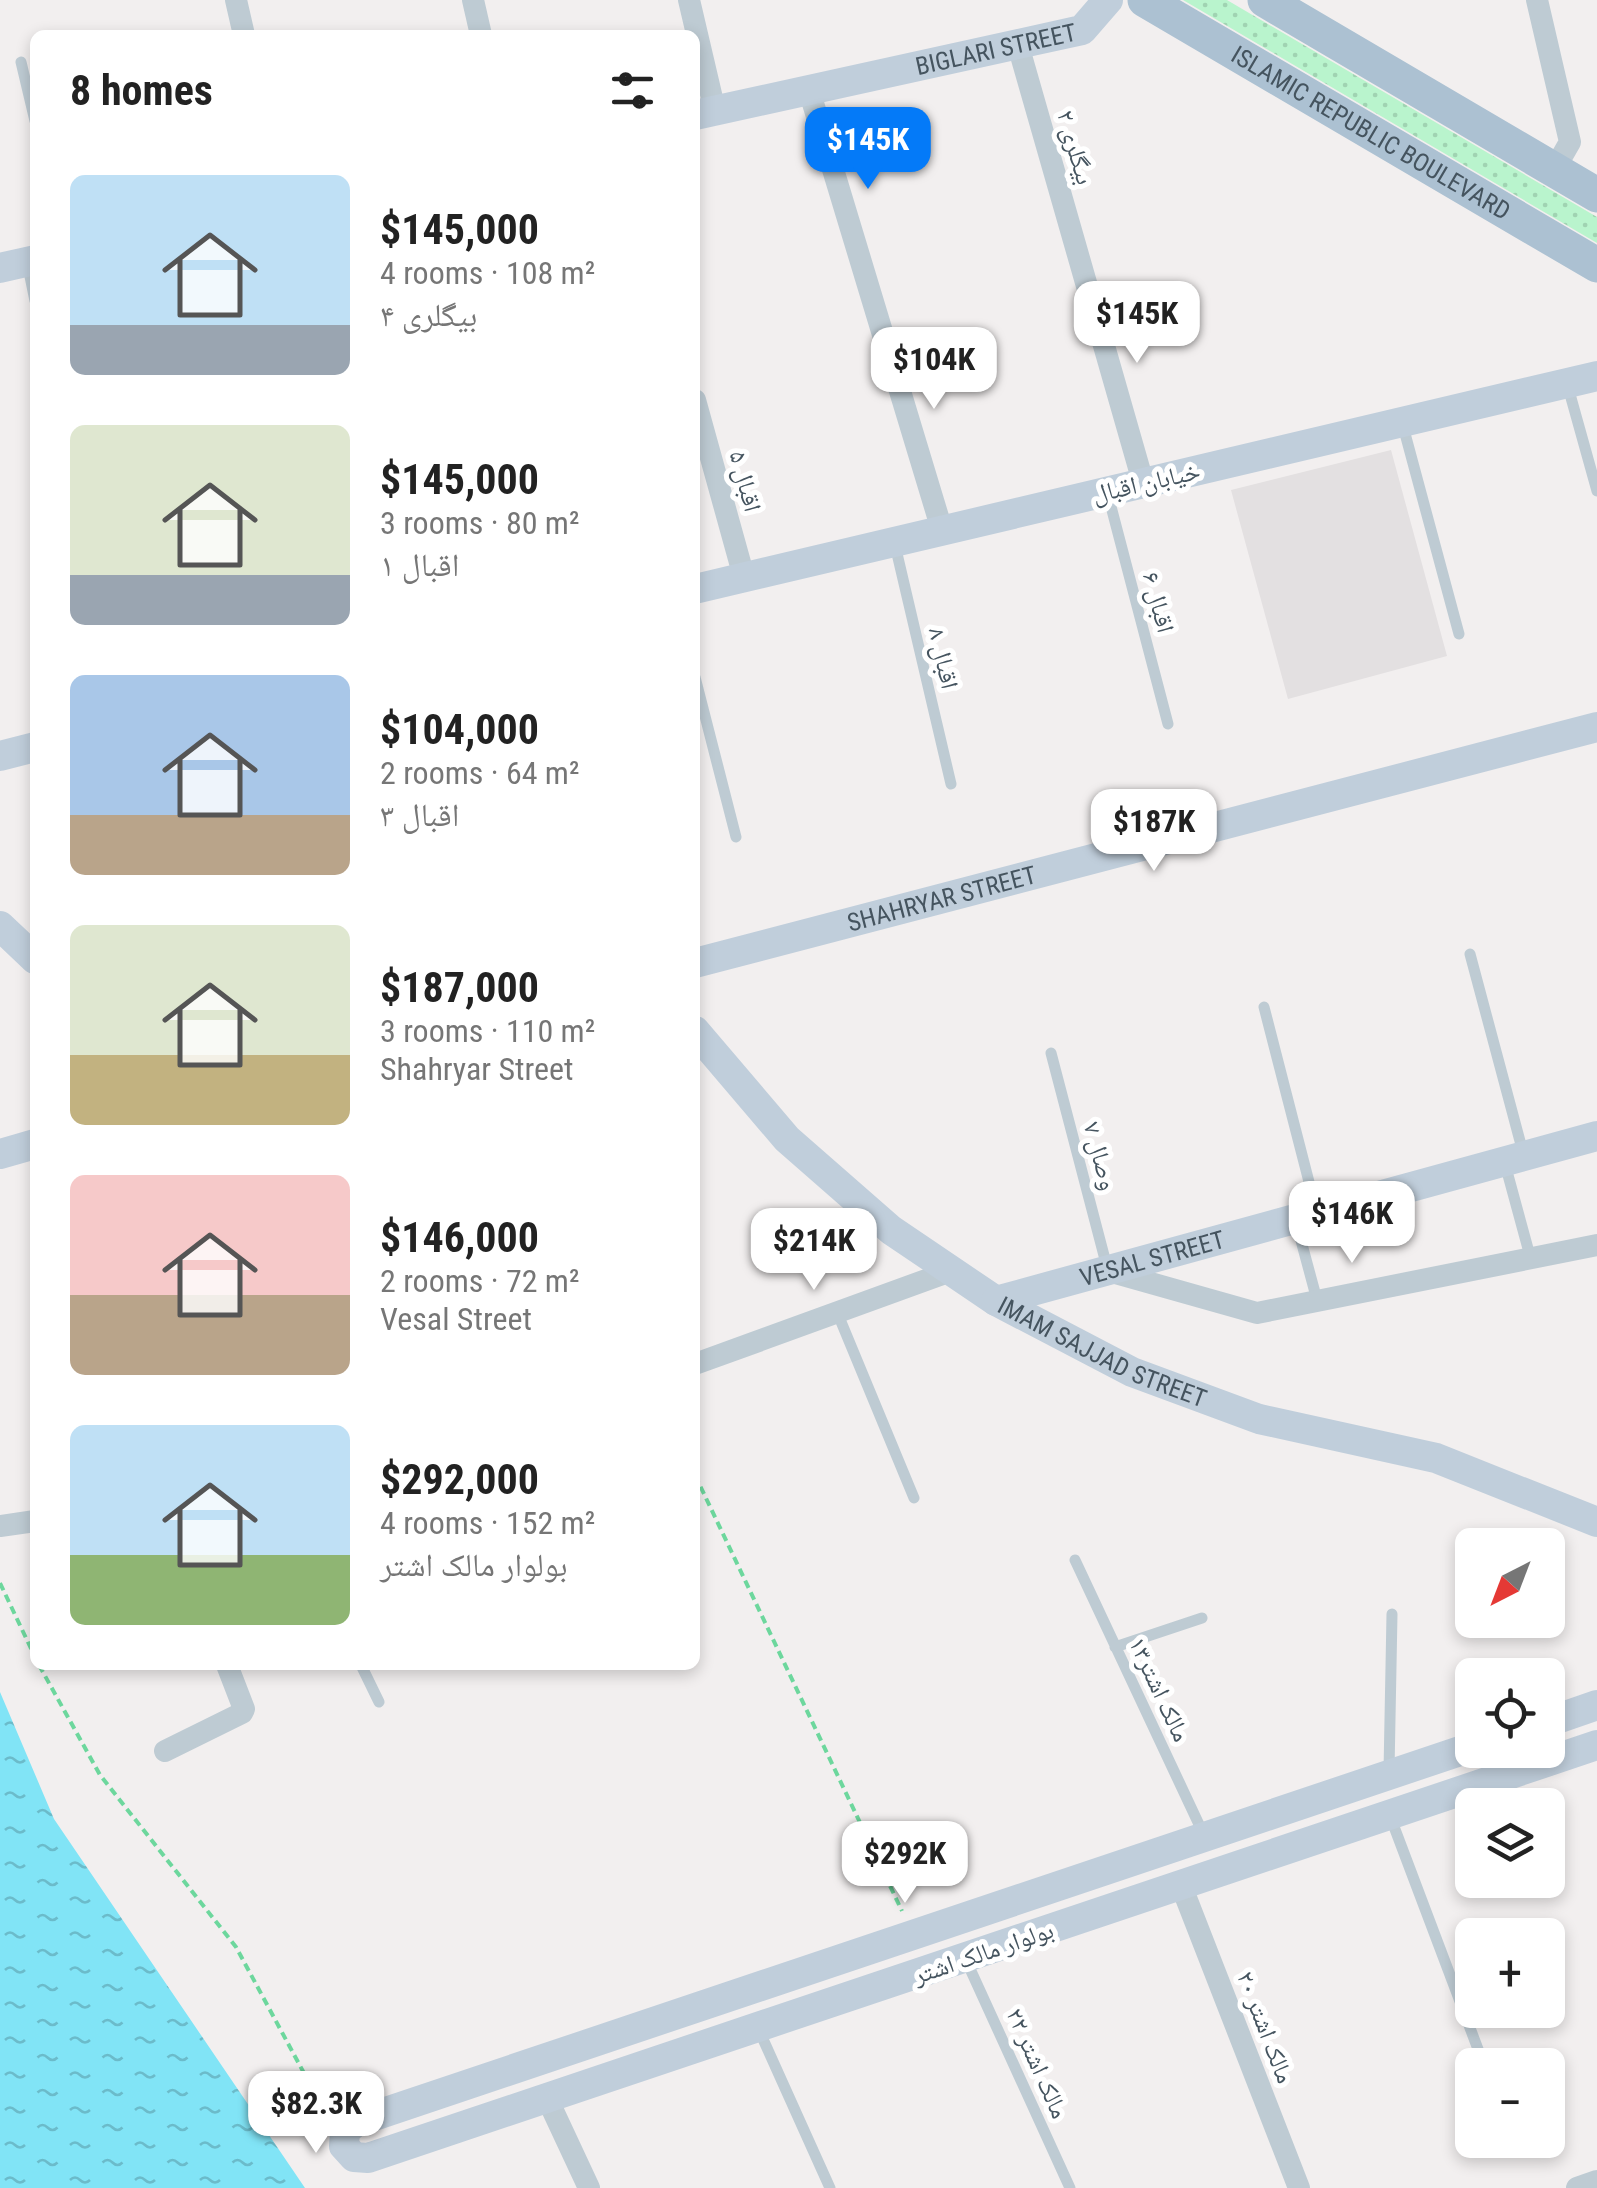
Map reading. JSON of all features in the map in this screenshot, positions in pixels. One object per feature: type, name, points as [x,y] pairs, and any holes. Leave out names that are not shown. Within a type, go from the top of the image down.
[{"type":"main road","name":"ISLAMIC REPUBLIC BOULEVARD","points":[[1145,0],[1597,265]]},
{"type":"main road","points":[[1265,0],[1597,195]]},
{"type":"street","points":[[236,0],[243,30]]},
{"type":"street","points":[[473,0],[480,30]]},
{"type":"street","points":[[690,0],[694,30]]},
{"type":"street","name":"BIGLARI STREET","points":[[705,113],[1082,30],[1108,0]]},
{"type":"street","points":[[1537,0],[1570,142],[1554,170]]},
{"type":"street","name":"بیگلری ۲","points":[[1018,45],[1143,482]]},
{"type":"street","points":[[700,75],[705,113]]},
{"type":"street","points":[[809,90],[942,530]]},
{"type":"street","name":"خیابان اقبال","points":[[700,587],[1582,379]]},
{"type":"street","name":"اقبال ۵","points":[[700,418],[744,577]]},
{"type":"street","name":"SHAHRYAR STREET","points":[[700,962],[1597,727]]},
{"type":"street","points":[[0,756],[30,748]]},
{"type":"street","points":[[0,926],[30,954]]},
{"type":"street","name":"IMAM SAJJAD STREET","points":[[700,1037],[787,1140],[891,1230],[996,1302],[1150,1379],[1259,1418],[1436,1458],[1597,1522]]},
{"type":"street","name":"VESAL STREET","points":[[996,1302],[1597,1136]]},
{"type":"street","points":[[0,1154],[30,1145]]},
{"type":"street","points":[[1108,1270],[1257,1314],[1597,1245]]},
{"type":"street","points":[[700,1362],[951,1271]]},
{"type":"street","points":[[0,1526],[30,1522]]},
{"type":"street","points":[[165,1751],[242,1713],[244,1708],[229,1670]]},
{"type":"street","points":[[1565,1716],[1597,1705]]},
{"type":"street","name":"بولوار مالک اشتر","points":[[1455,1753],[343,2120],[344,2146],[354,2157],[368,2158],[1389,1815],[1595,1753]]},
{"type":"street","points":[[1060,1885],[1074,1921]]},
{"type":"street","name":"مالک اشتر ۲۰","points":[[1181,1885],[1299,2188]]},
{"type":"street","points":[[547,2098],[588,2188]]},
{"type":"street","points":[[1577,2188],[1597,2181]]},
{"type":"lane","points":[[20,62],[30,101]]},
{"type":"lane","points":[[21,263],[30,287]]},
{"type":"lane","points":[[1582,379],[1597,491]]},
{"type":"lane","points":[[1402,422],[1459,634]]},
{"type":"lane","name":"اقبال ۶","points":[[1106,491],[1168,724]]},
{"type":"lane","name":"اقبال ۸","points":[[894,541],[951,784]]},
{"type":"lane","points":[[700,697],[736,837]]},
{"type":"lane","points":[[1470,954],[1514,1159],[1530,1256]]},
{"type":"lane","points":[[1264,1007],[1306,1216],[1317,1300]]},
{"type":"lane","name":"وصال ۷","points":[[1051,1053],[1108,1270]]},
{"type":"lane","points":[[837,1312],[914,1498]]},
{"type":"lane","name":"مالک اشتر۱۳","points":[[1074,1560],[1205,1837]]},
{"type":"lane","points":[[1389,1775],[1392,1614]]},
{"type":"lane","points":[[1116,1646],[1202,1618]]},
{"type":"lane","points":[[363,1670],[379,1702]]},
{"type":"lane","points":[[1389,1815],[1478,2048]]},
{"type":"lane","name":"مالک اشتر ۲۲","points":[[965,1958],[1070,2188]]},
{"type":"lane","points":[[758,2027],[830,2188]]},
{"type":"path","points":[[700,1486],[913,1934]]},
{"type":"path","points":[[0,1583],[30,1646]]},
{"type":"path","points":[[43,1670],[100,1775],[236,1948],[343,2120]]},
{"type":"shaded area","points":[[1391,450],[1447,656],[1288,699],[1231,490]]},
{"type":"green space","points":[[1183,0],[1227,0],[1597,217],[1597,243]]},
{"type":"water","points":[[0,1692],[54,1819],[305,2188],[0,2188]]}]
